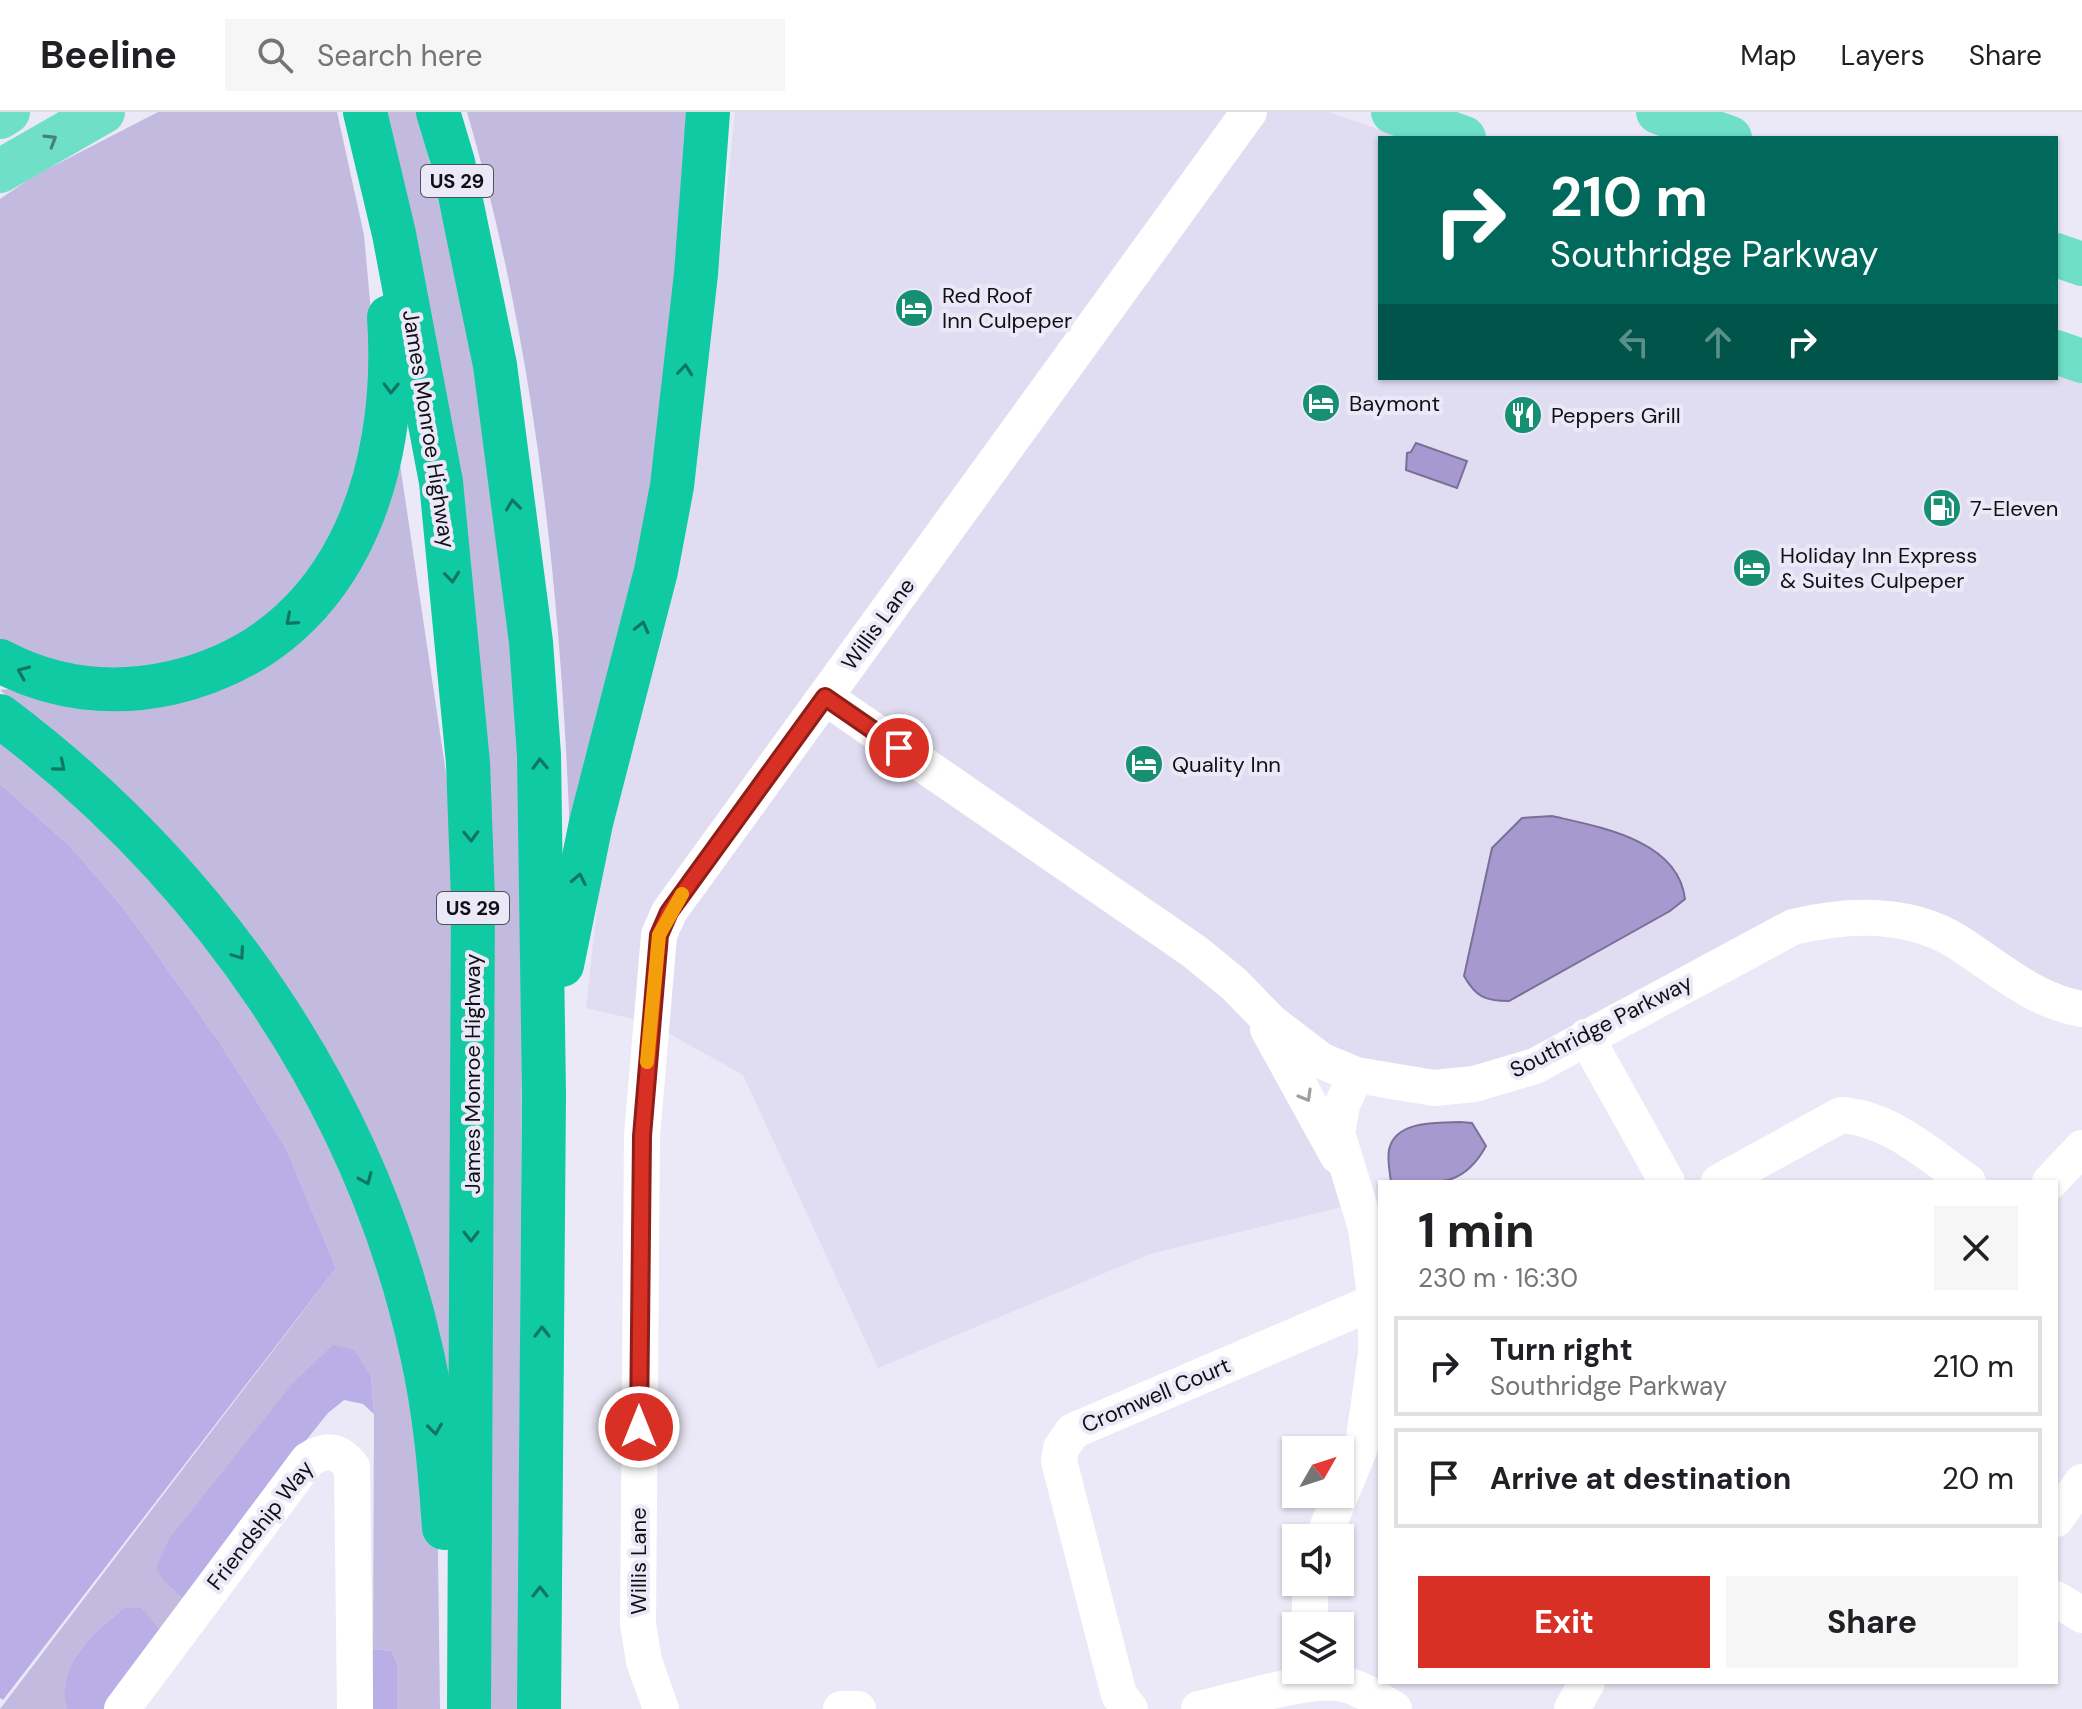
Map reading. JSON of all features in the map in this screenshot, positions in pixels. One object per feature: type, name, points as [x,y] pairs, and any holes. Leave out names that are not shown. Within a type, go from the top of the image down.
[{"type":"highway","name":"US 29","points":[[438,112],[453,162],[495,365],[531,642],[542,845],[544,1094],[539,1709]]},
{"type":"highway","points":[[544,1094],[567,935],[591,823],[656,571],[672,486],[696,274],[708,112]]},
{"type":"highway","points":[[0,661],[23,673],[60,685],[94,690],[149,688],[193,678],[234,660],[277,632],[320,594],[361,525],[380,460],[391,399],[386,267],[365,114]]},
{"type":"highway","name":"James Monroe Highway","points":[[365,114],[400,265],[441,482],[468,763],[473,899],[469,1709]]},
{"type":"highway","points":[[0,716],[140,838],[225,935],[313,1066],[348,1135],[403,1279],[422,1353],[436,1429],[459,1709]]},
{"type":"main road","points":[[0,117],[8,112]]},
{"type":"main road","points":[[0,171],[103,112]]},
{"type":"main road","points":[[1393,112],[1459,136]]},
{"type":"main road","points":[[1658,112],[1724,136]]},
{"type":"main road","points":[[2058,256],[2082,264]]},
{"type":"main road","points":[[2058,353],[2082,361]]},
{"type":"street","name":"Willis Lane","points":[[661,1709],[644,1661],[638,1624],[642,1136],[654,959],[659,935],[669,912],[1249,112]]},
{"type":"street","name":"Southridge Parkway","points":[[825,697],[1195,952],[1297,1044],[1322,1061],[1356,1075],[1434,1088],[1474,1084],[1535,1066],[1793,927],[1825,918],[1858,916],[1903,921],[1928,928],[1957,941],[2001,974],[2052,1001],[2082,1009]]},
{"type":"street","points":[[1253,1004],[1352,1183]]},
{"type":"street","points":[[1586,1037],[1666,1180]]},
{"type":"street","points":[[1329,1524],[1364,1438],[1376,1354],[1376,1301],[1366,1228],[1337,1133],[1342,1105],[1356,1075]]},
{"type":"street","points":[[1723,1180],[1841,1115],[1863,1117],[1884,1124],[1965,1180]]},
{"type":"street","points":[[2052,1180],[2082,1148]]},
{"type":"street","name":"Cromwell Court","points":[[1130,1709],[1119,1695],[1059,1461],[1064,1440],[1073,1431],[1376,1301]]},
{"type":"street","name":"Friendship Way","points":[[122,1709],[308,1460],[320,1452],[332,1451],[345,1458],[352,1467],[355,1709]]},
{"type":"street","points":[[2058,1516],[2082,1482]]},
{"type":"street","points":[[2058,1600],[2082,1615]]},
{"type":"street","points":[[1199,1709],[1340,1683],[1359,1689],[1394,1709]]},
{"type":"street","points":[[1572,1709],[1586,1684]]},
{"type":"street","points":[[841,1709],[858,1709]]},
{"type":"shaded area","points":[[158,112],[337,112],[364,235],[377,378],[373,429],[329,560],[232,649],[101,677],[0,646],[0,199],[34,176]]},
{"type":"shaded area","points":[[382,112],[418,112],[477,370],[515,662],[523,884],[518,1709],[485,1709],[491,937]]},
{"type":"shaded area","points":[[467,112],[698,112],[673,400],[571,866],[561,676],[543,486],[512,297],[492,204]]},
{"type":"shaded area","points":[[735,112],[1328,112],[1398,136],[1378,136],[1378,380],[2058,380],[2058,370],[2082,378],[2082,996],[1858,916],[1450,1086],[1297,1044],[1358,1203],[1150,1254],[878,1368],[743,1075],[650,1023],[586,1008],[603,853],[675,582],[707,376]]},
{"type":"shaded area","points":[[394,424],[450,800],[455,1013],[449,1400],[401,1233],[94,773],[0,690],[265,660]]},
{"type":"shaded area","points":[[1416,443],[1467,461],[1457,488],[1406,470],[1407,453]]},
{"type":"shaded area","points":[[0,734],[29,754],[232,961],[365,1198],[437,1479],[440,1709],[397,1709],[397,1664],[392,1651],[373,1649],[374,1414],[371,1375],[355,1350],[165,1583],[186,1601],[163,1633],[124,1608],[79,1651],[67,1678],[67,1709],[0,1709],[336,1268],[285,1146],[218,1040],[125,910],[70,846],[0,784]]},
{"type":"shaded area","points":[[0,784],[70,846],[125,910],[218,1040],[285,1146],[336,1268],[3,1700],[0,1698]]},
{"type":"shaded area","points":[[1552,816],[1613,832],[1652,850],[1668,863],[1679,879],[1685,899],[1670,911],[1509,1001],[1487,999],[1473,989],[1464,976],[1492,848],[1522,818]]},
{"type":"shaded area","points":[[1429,1123],[1472,1123],[1486,1146],[1477,1160],[1457,1177],[1446,1180],[1391,1180],[1388,1162],[1393,1140],[1408,1128]]},
{"type":"shaded area","points":[[333,1345],[355,1350],[371,1375],[374,1414],[363,1404],[344,1400],[328,1413],[238,1525],[186,1601],[165,1583],[156,1568],[169,1539],[293,1383]]},
{"type":"shaded area","points":[[124,1608],[141,1608],[163,1633],[110,1709],[67,1709],[67,1678],[79,1651]]},
{"type":"shaded area","points":[[373,1649],[392,1651],[397,1664],[397,1709],[373,1709]]},
{"type":"slow traffic","points":[[647,1062],[654,959],[659,935],[669,912],[682,894]]},
{"type":"place","name":"Red Roof Inn Culpeper","points":[[914,308]]},
{"type":"place","name":"Baymont","points":[[1321,403]]},
{"type":"place","name":"Peppers Grill","points":[[1523,415]]},
{"type":"place","name":"7-Eleven","points":[[1942,508]]},
{"type":"place","name":"Holiday Inn Express & Suites Culpeper","points":[[1752,568]]},
{"type":"place","name":"Quality Inn","points":[[1144,764]]},
{"type":"route","points":[[639,1427],[642,1136],[654,959],[659,935],[669,912],[825,697],[899,748]]}]
